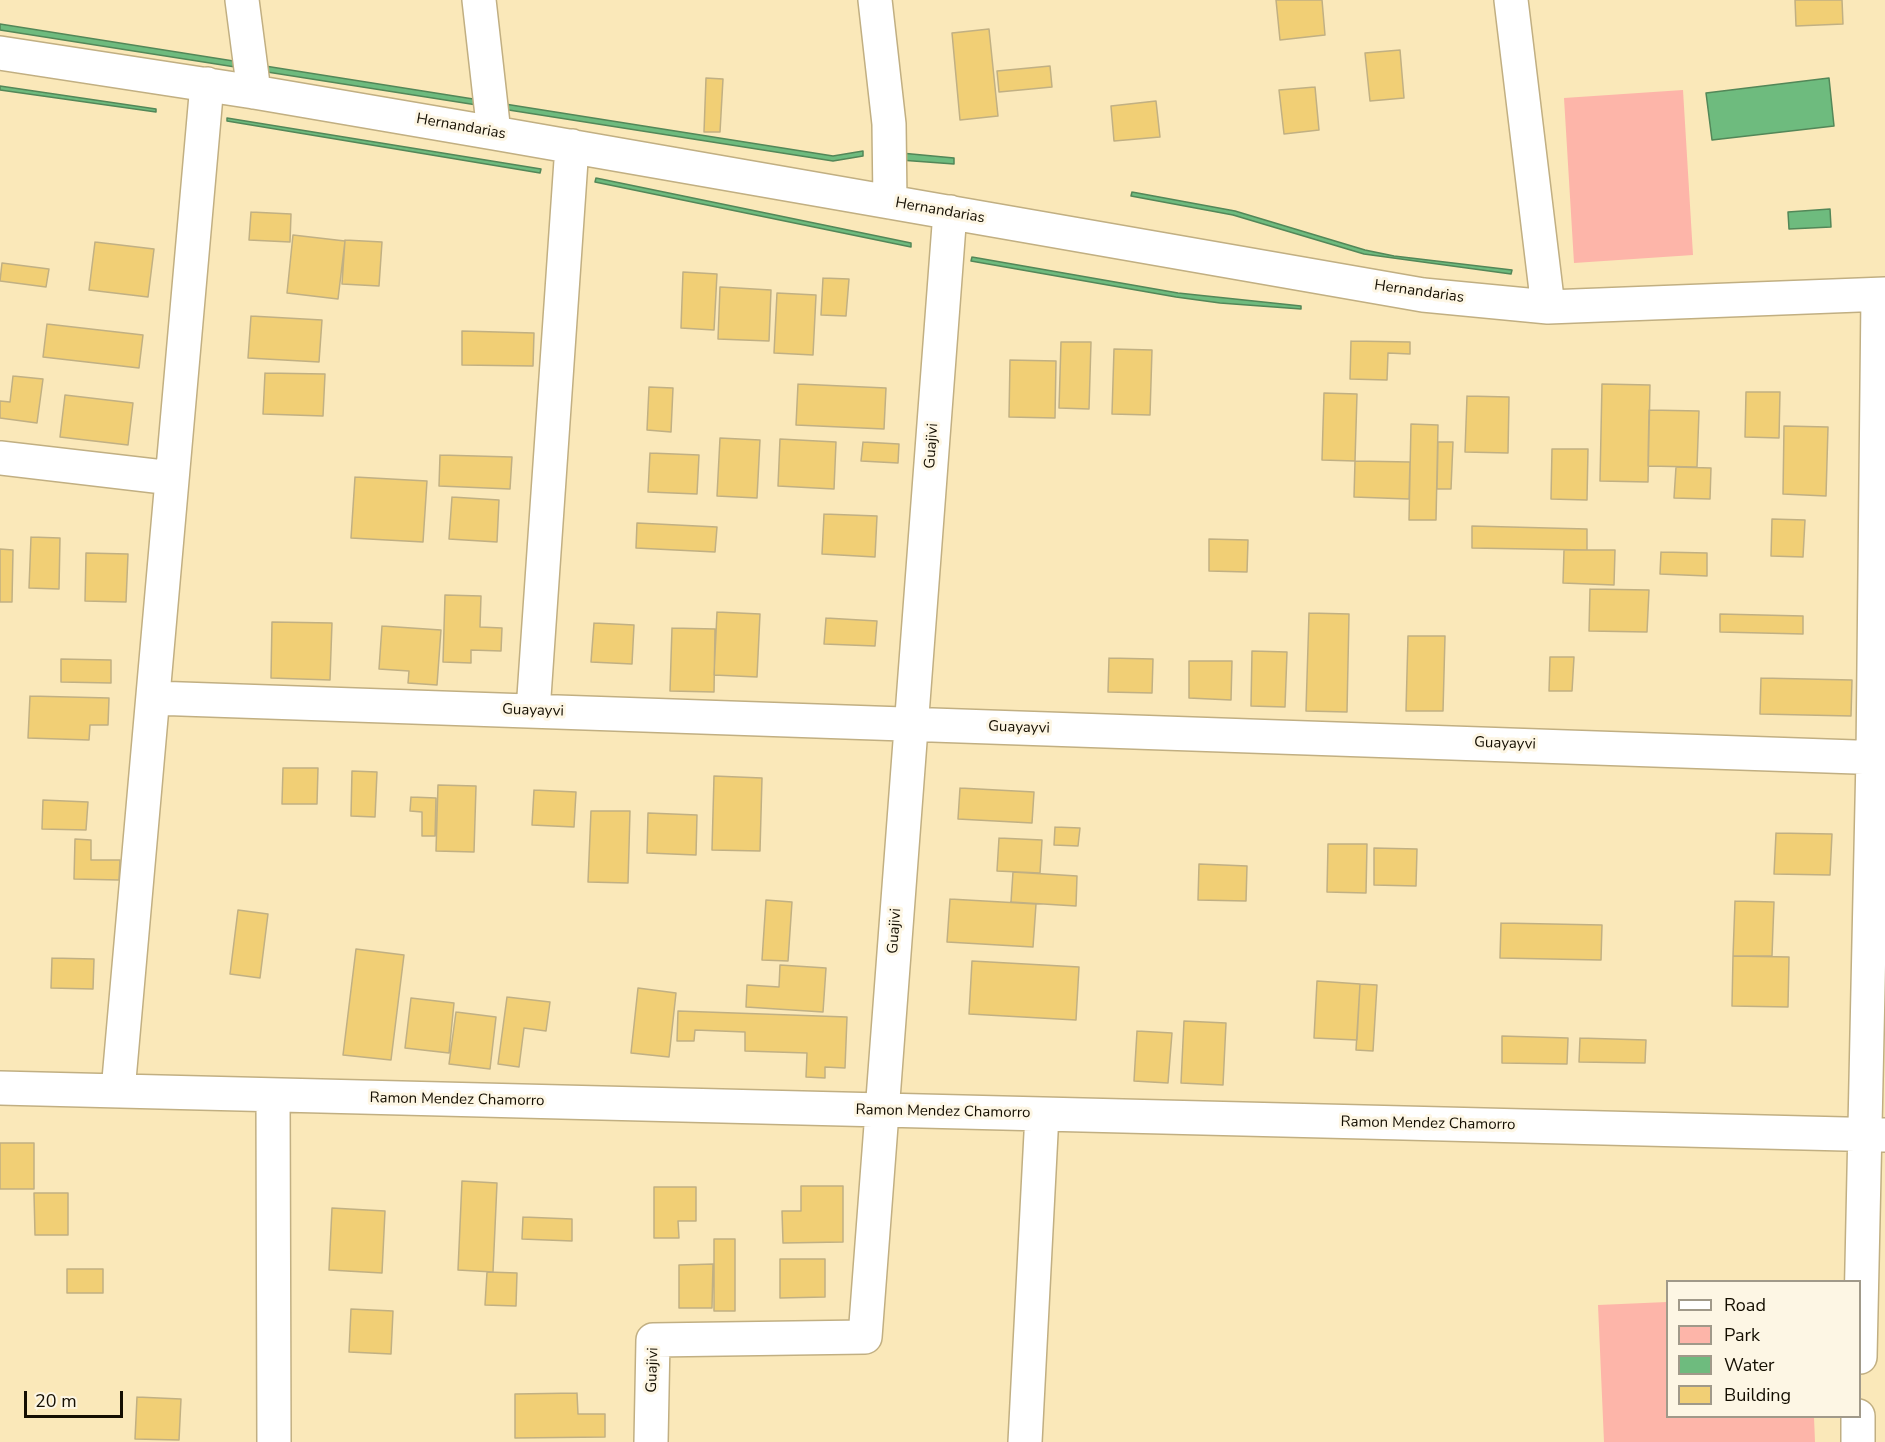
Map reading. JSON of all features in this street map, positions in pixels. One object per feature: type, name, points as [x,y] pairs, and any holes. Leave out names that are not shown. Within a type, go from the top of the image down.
[{"type":"street","points":[[242,0],[254,92]]},
{"type":"street","points":[[479,0],[494,132]]},
{"type":"street","points":[[875,0],[889,124],[890,202]]},
{"type":"street","points":[[1511,0],[1548,307]]},
{"type":"street","name":"Hernandarias","points":[[0,53],[207,84],[494,132],[1424,295],[1548,307],[1882,295]]},
{"type":"street","points":[[118,1091],[207,84]]},
{"type":"street","points":[[533,711],[572,146]]},
{"type":"street","name":"Guajivi","points":[[651,1442],[653,1340],[864,1337],[950,213]]},
{"type":"street","points":[[1861,1341],[1874,1135],[1882,295]]},
{"type":"street","points":[[0,458],[172,478]]},
{"type":"street","name":"Guayayvi","points":[[153,698],[1879,757]]},
{"type":"street","name":"Ramon Mendez Chamorro","points":[[0,1088],[1874,1135]]},
{"type":"street","points":[[273,1095],[274,1442]]},
{"type":"street","points":[[1025,1442],[1042,1114]]},
{"type":"street","points":[[1858,1418],[1858,1442]]},
{"type":"green space","points":[[1683,90],[1693,255],[1574,263],[1564,98]]},
{"type":"green space","points":[[1666,1302],[1666,1418],[1814,1418],[1815,1442],[1604,1442],[1598,1305]]},
{"type":"water","points":[[0,24],[833,156],[863,151],[863,156],[833,161],[0,30]]},
{"type":"water","points":[[1829,78],[1834,126],[1712,140],[1706,93]]},
{"type":"water","points":[[0,86],[156,109],[156,112],[0,90]]},
{"type":"water","points":[[227,118],[541,169],[540,173],[227,121]]},
{"type":"water","points":[[901,153],[954,158],[954,164],[900,160]]},
{"type":"water","points":[[596,178],[911,243],[911,247],[595,182]]},
{"type":"water","points":[[1132,192],[1235,211],[1365,250],[1394,256],[1512,270],[1511,274],[1364,254],[1233,215],[1131,196]]},
{"type":"water","points":[[1830,209],[1831,227],[1789,229],[1788,212]]},
{"type":"water","points":[[972,257],[1178,293],[1301,306],[1301,309],[1176,297],[971,261]]},
{"type":"building","points":[[1276,0],[1322,0],[1325,35],[1280,40]]},
{"type":"building","points":[[1795,0],[1842,0],[1843,24],[1796,26]]},
{"type":"building","points":[[989,29],[998,116],[960,120],[952,33]]},
{"type":"building","points":[[1400,50],[1404,98],[1370,101],[1365,53]]},
{"type":"building","points":[[1050,66],[1052,87],[999,92],[997,71]]},
{"type":"building","points":[[706,78],[723,79],[720,132],[704,132]]},
{"type":"building","points":[[1315,87],[1319,130],[1284,134],[1279,90]]},
{"type":"building","points":[[1156,101],[1160,137],[1114,141],[1111,106]]},
{"type":"building","points":[[251,212],[291,214],[290,242],[249,240]]},
{"type":"building","points":[[293,235],[345,241],[338,299],[287,293]]},
{"type":"building","points":[[345,240],[382,242],[379,286],[342,284]]},
{"type":"building","points":[[95,242],[154,249],[148,297],[89,290]]},
{"type":"building","points":[[2,263],[49,269],[46,287],[0,281]]},
{"type":"building","points":[[683,272],[717,274],[714,330],[681,328]]},
{"type":"building","points":[[823,278],[849,279],[846,316],[821,315]]},
{"type":"building","points":[[720,287],[771,290],[769,341],[718,339]]},
{"type":"building","points":[[777,293],[816,295],[813,355],[774,353]]},
{"type":"building","points":[[251,316],[322,320],[319,362],[248,358]]},
{"type":"building","points":[[47,324],[143,335],[139,368],[43,357]]},
{"type":"building","points":[[462,331],[534,333],[533,366],[462,365]]},
{"type":"building","points":[[1351,341],[1410,342],[1410,354],[1388,353],[1387,380],[1350,379]]},
{"type":"building","points":[[1061,342],[1091,342],[1089,409],[1059,408]]},
{"type":"building","points":[[1114,349],[1152,350],[1150,415],[1112,414]]},
{"type":"building","points":[[1010,360],[1056,361],[1055,418],[1009,417]]},
{"type":"building","points":[[265,373],[325,374],[323,416],[263,414]]},
{"type":"building","points":[[13,376],[43,379],[37,423],[0,418],[0,401],[10,402]]},
{"type":"building","points":[[798,384],[886,388],[884,429],[796,425]]},
{"type":"building","points":[[1602,384],[1650,385],[1648,482],[1600,481]]},
{"type":"building","points":[[649,387],[673,388],[671,432],[647,430]]},
{"type":"building","points":[[1746,392],[1780,392],[1779,438],[1745,437]]},
{"type":"building","points":[[1324,393],[1357,394],[1355,461],[1322,460]]},
{"type":"building","points":[[65,395],[133,403],[128,445],[60,437]]},
{"type":"building","points":[[1467,396],[1509,397],[1508,453],[1465,452]]},
{"type":"building","points":[[1649,410],[1699,411],[1697,467],[1648,466]]},
{"type":"building","points":[[1411,424],[1438,425],[1436,520],[1409,520]]},
{"type":"building","points":[[1784,426],[1828,427],[1826,496],[1783,494]]},
{"type":"building","points":[[720,438],[760,440],[757,498],[717,496]]},
{"type":"building","points":[[780,439],[836,442],[834,489],[778,486]]},
{"type":"building","points":[[863,442],[899,444],[898,463],[861,461]]},
{"type":"building","points":[[1438,442],[1453,442],[1451,489],[1437,489]]},
{"type":"building","points":[[1552,449],[1588,449],[1587,500],[1551,499]]},
{"type":"building","points":[[650,453],[699,455],[697,494],[648,492]]},
{"type":"building","points":[[440,455],[512,457],[510,489],[439,486]]},
{"type":"building","points":[[1355,461],[1410,462],[1409,499],[1354,497]]},
{"type":"building","points":[[1676,467],[1711,468],[1710,499],[1674,498]]},
{"type":"building","points":[[355,477],[427,481],[423,542],[351,538]]},
{"type":"building","points":[[452,497],[499,500],[497,542],[449,539]]},
{"type":"building","points":[[824,514],[877,516],[875,557],[822,554]]},
{"type":"building","points":[[1772,519],[1805,520],[1803,557],[1771,556]]},
{"type":"building","points":[[637,523],[717,527],[715,552],[636,548]]},
{"type":"building","points":[[1472,526],[1587,529],[1587,550],[1472,548]]},
{"type":"building","points":[[31,537],[60,538],[59,589],[29,588]]},
{"type":"building","points":[[1209,539],[1248,540],[1247,572],[1209,571]]},
{"type":"building","points":[[0,549],[13,550],[12,602],[0,602]]},
{"type":"building","points":[[1564,550],[1615,550],[1614,585],[1563,583]]},
{"type":"building","points":[[1661,552],[1707,553],[1707,576],[1660,574]]},
{"type":"building","points":[[86,553],[128,554],[126,602],[85,601]]},
{"type":"building","points":[[1590,589],[1649,590],[1647,632],[1589,631]]},
{"type":"building","points":[[445,595],[481,596],[480,627],[502,628],[501,651],[471,650],[471,663],[443,662]]},
{"type":"building","points":[[717,612],[760,614],[757,677],[714,675]]},
{"type":"building","points":[[1309,613],[1349,614],[1347,712],[1306,711]]},
{"type":"building","points":[[1720,614],[1803,616],[1803,634],[1720,632]]},
{"type":"building","points":[[826,618],[877,621],[875,646],[824,644]]},
{"type":"building","points":[[272,622],[332,623],[330,680],[271,678]]},
{"type":"building","points":[[594,623],[634,625],[632,664],[591,662]]},
{"type":"building","points":[[382,626],[441,630],[437,685],[408,683],[409,671],[379,669]]},
{"type":"building","points":[[672,628],[715,629],[714,692],[670,691]]},
{"type":"building","points":[[1408,636],[1445,636],[1443,711],[1406,711]]},
{"type":"building","points":[[1252,651],[1287,652],[1285,707],[1251,706]]},
{"type":"building","points":[[1550,657],[1574,657],[1572,691],[1549,691]]},
{"type":"building","points":[[1109,658],[1153,659],[1152,693],[1108,692]]},
{"type":"building","points":[[61,659],[111,660],[111,683],[61,682]]},
{"type":"building","points":[[1189,661],[1232,661],[1231,700],[1189,698]]},
{"type":"building","points":[[1761,678],[1852,680],[1851,716],[1760,714]]},
{"type":"building","points":[[30,696],[109,698],[108,725],[90,725],[89,740],[28,738]]},
{"type":"building","points":[[283,768],[318,768],[317,804],[282,804]]},
{"type":"building","points":[[352,771],[377,772],[375,817],[351,816]]},
{"type":"building","points":[[714,776],[762,778],[760,851],[712,850]]},
{"type":"building","points":[[438,785],[476,786],[474,852],[436,851]]},
{"type":"building","points":[[960,788],[1034,792],[1032,823],[958,819]]},
{"type":"building","points":[[534,790],[576,792],[574,827],[532,825]]},
{"type":"building","points":[[411,797],[436,798],[435,836],[422,836],[422,812],[410,811]]},
{"type":"building","points":[[43,800],[88,802],[86,830],[42,829]]},
{"type":"building","points":[[591,811],[630,811],[628,883],[588,882]]},
{"type":"building","points":[[648,813],[697,815],[696,855],[647,853]]},
{"type":"building","points":[[1055,827],[1080,828],[1078,846],[1054,845]]},
{"type":"building","points":[[1776,833],[1832,834],[1830,875],[1774,874]]},
{"type":"building","points":[[999,838],[1042,840],[1040,873],[997,871]]},
{"type":"building","points":[[75,839],[91,840],[91,860],[120,860],[119,880],[74,879]]},
{"type":"building","points":[[1328,844],[1367,844],[1366,893],[1327,892]]},
{"type":"building","points":[[1374,848],[1417,849],[1416,886],[1374,885]]},
{"type":"building","points":[[1199,864],[1247,866],[1246,901],[1198,900]]},
{"type":"building","points":[[1013,872],[1077,876],[1076,906],[1011,902]]},
{"type":"building","points":[[950,899],[1036,904],[1033,947],[947,942]]},
{"type":"building","points":[[766,900],[792,902],[788,961],[762,960]]},
{"type":"building","points":[[1735,901],[1774,902],[1772,956],[1733,956]]},
{"type":"building","points":[[238,910],[268,914],[260,978],[230,974]]},
{"type":"building","points":[[1501,923],[1602,925],[1601,960],[1500,958]]},
{"type":"building","points":[[356,949],[404,955],[391,1060],[343,1055]]},
{"type":"building","points":[[1733,956],[1789,957],[1788,1007],[1732,1006]]},
{"type":"building","points":[[52,958],[94,959],[93,989],[51,988]]},
{"type":"building","points":[[972,961],[1079,967],[1076,1020],[969,1014]]},
{"type":"building","points":[[780,965],[826,968],[823,1012],[746,1007],[747,985],[779,987]]},
{"type":"building","points":[[1317,981],[1360,984],[1357,1040],[1314,1038]]},
{"type":"building","points":[[1360,984],[1377,985],[1373,1051],[1356,1050]]},
{"type":"building","points":[[638,988],[676,993],[669,1057],[631,1053]]},
{"type":"building","points":[[507,997],[550,1002],[546,1031],[524,1028],[519,1067],[498,1064]]},
{"type":"building","points":[[411,998],[454,1003],[449,1053],[405,1048]]},
{"type":"building","points":[[678,1011],[847,1017],[845,1068],[825,1067],[825,1078],[806,1077],[807,1053],[745,1051],[745,1032],[695,1030],[694,1041],[677,1041]]},
{"type":"building","points":[[456,1012],[496,1017],[490,1069],[449,1064]]},
{"type":"building","points":[[1184,1021],[1226,1023],[1223,1085],[1181,1083]]},
{"type":"building","points":[[1137,1031],[1172,1033],[1168,1083],[1134,1081]]},
{"type":"building","points":[[1502,1036],[1568,1038],[1567,1064],[1502,1063]]},
{"type":"building","points":[[1580,1038],[1646,1040],[1645,1063],[1579,1062]]},
{"type":"building","points":[[0,1143],[34,1143],[34,1189],[0,1189]]},
{"type":"building","points":[[462,1181],[497,1183],[493,1272],[458,1270]]},
{"type":"building","points":[[801,1186],[843,1186],[843,1242],[783,1243],[782,1211],[801,1211]]},
{"type":"building","points":[[654,1187],[696,1187],[696,1221],[678,1221],[679,1238],[654,1238]]},
{"type":"building","points":[[34,1193],[68,1193],[68,1235],[35,1235]]},
{"type":"building","points":[[332,1208],[385,1211],[382,1273],[329,1270]]},
{"type":"building","points":[[523,1217],[572,1219],[572,1241],[522,1239]]},
{"type":"building","points":[[714,1239],[735,1239],[735,1311],[714,1311]]},
{"type":"building","points":[[780,1259],[825,1259],[825,1297],[780,1298]]},
{"type":"building","points":[[713,1264],[712,1308],[679,1308],[679,1265]]},
{"type":"building","points":[[67,1269],[103,1269],[103,1293],[67,1293]]},
{"type":"building","points":[[487,1272],[517,1273],[516,1306],[485,1305]]},
{"type":"building","points":[[351,1309],[393,1311],[391,1354],[349,1352]]},
{"type":"building","points":[[577,1393],[578,1414],[605,1414],[605,1437],[515,1438],[515,1394]]},
{"type":"building","points":[[137,1397],[181,1399],[179,1440],[135,1439]]}]
